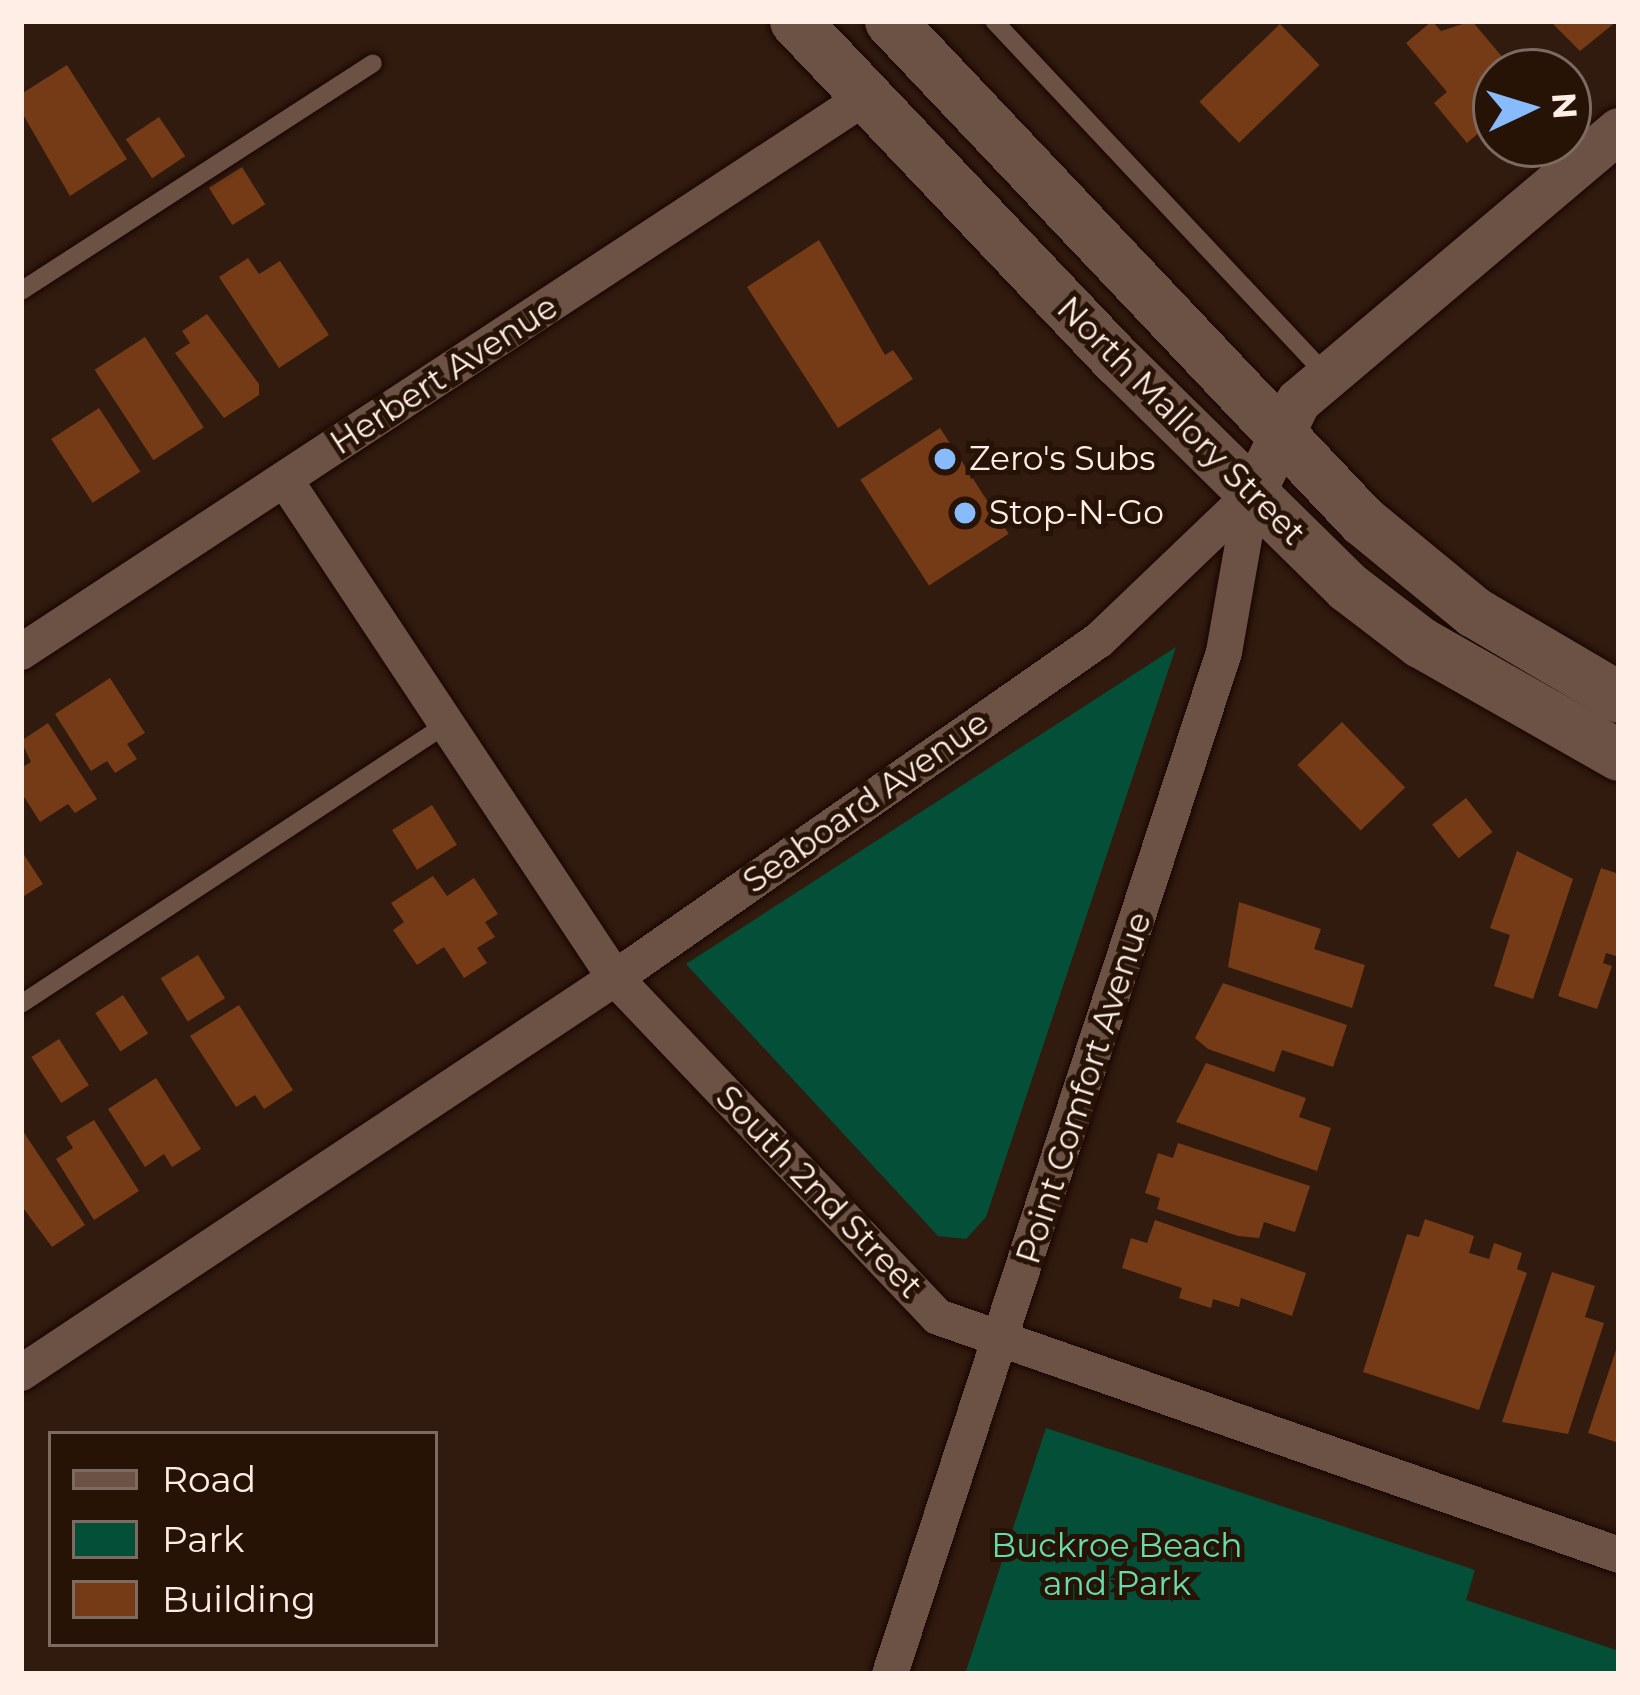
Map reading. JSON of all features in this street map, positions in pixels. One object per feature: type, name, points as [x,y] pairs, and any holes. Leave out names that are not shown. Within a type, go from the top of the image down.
[{"type":"main road","name":"North Mallory Street","points":[[795,21],[1252,494],[1420,642],[1619,755]]},
{"type":"main road","name":"North Mallory Street","points":[[890,21],[1362,520],[1474,613],[1619,697]]},
{"type":"street","name":"Herbert Avenue","points":[[21,652],[867,97]]},
{"type":"street","name":"Seaboard Avenue","points":[[21,1372],[615,978],[1099,640],[1252,494],[1278,434],[1326,374],[1619,130]]},
{"type":"street","name":"South 2nd Street","points":[[285,480],[615,978],[938,1317],[1619,1555]]},
{"type":"street","name":"Point Comfort Avenue","points":[[890,1674],[1224,652],[1252,494]]},
{"type":"lane","points":[[994,21],[1326,374]]},
{"type":"lane","points":[[21,291],[374,63]]},
{"type":"lane","points":[[21,1004],[447,724]]},
{"type":"green space","points":[[1176,647],[986,1217],[966,1239],[938,1236],[686,964]]},
{"type":"green space","name":"Buckroe Beach and Park","points":[[1046,1428],[1475,1570],[1466,1600],[1619,1651],[1619,1674],[965,1674]]},
{"type":"building","points":[[1432,21],[1441,31],[1472,21],[1495,48],[1472,48],[1472,139],[1467,143],[1434,103],[1447,92],[1406,43]]},
{"type":"building","points":[[1550,21],[1617,21],[1584,48],[1577,48]]},
{"type":"building","points":[[1280,24],[1320,65],[1239,143],[1199,102]]},
{"type":"building","points":[[67,65],[127,159],[70,196],[21,111],[21,94]]},
{"type":"building","points":[[159,117],[185,156],[152,178],[126,139]]},
{"type":"building","points":[[242,167],[265,204],[232,225],[209,188]]},
{"type":"building","points":[[819,240],[885,355],[893,350],[913,379],[838,428],[747,287]]},
{"type":"building","points":[[248,258],[259,274],[280,261],[329,335],[279,368],[219,277]]},
{"type":"building","points":[[207,314],[259,384],[259,395],[224,418],[175,353],[190,343],[182,331]]},
{"type":"building","points":[[145,337],[204,428],[154,460],[95,370]]},
{"type":"building","points":[[99,408],[140,472],[93,503],[51,439]]},
{"type":"building","points":[[940,428],[1009,534],[929,585],[860,480]]},
{"type":"building","points":[[110,678],[145,733],[127,744],[137,759],[115,773],[107,761],[91,771],[55,714]]},
{"type":"building","points":[[1342,722],[1405,787],[1361,831],[1297,765]]},
{"type":"building","points":[[48,723],[97,799],[75,813],[68,804],[40,822],[21,792],[21,768],[31,762],[21,741]]},
{"type":"building","points":[[1466,798],[1492,832],[1459,858],[1432,824]]},
{"type":"building","points":[[432,805],[457,845],[417,870],[392,830]]},
{"type":"building","points":[[21,850],[43,884],[21,898]]},
{"type":"building","points":[[1517,851],[1573,879],[1533,999],[1494,986],[1510,935],[1490,928]]},
{"type":"building","points":[[1601,868],[1619,874],[1619,957],[1606,953],[1603,963],[1612,966],[1597,1009],[1558,996]]},
{"type":"building","points":[[433,876],[447,896],[474,878],[498,914],[485,922],[495,937],[477,948],[487,963],[464,978],[444,947],[417,965],[393,930],[404,922],[391,903]]},
{"type":"building","points":[[1239,902],[1321,929],[1314,949],[1365,965],[1352,1008],[1228,967]]},
{"type":"building","points":[[198,955],[225,998],[188,1022],[161,978]]},
{"type":"building","points":[[1223,983],[1347,1025],[1333,1067],[1282,1050],[1274,1072],[1208,1049],[1195,1038]]},
{"type":"building","points":[[123,995],[148,1034],[120,1052],[95,1013]]},
{"type":"building","points":[[239,1005],[293,1090],[264,1109],[255,1095],[236,1107],[190,1036]]},
{"type":"building","points":[[59,1039],[89,1085],[61,1103],[31,1057]]},
{"type":"building","points":[[1206,1063],[1306,1098],[1299,1117],[1331,1128],[1317,1171],[1176,1122]]},
{"type":"building","points":[[156,1078],[201,1149],[172,1167],[164,1154],[145,1167],[108,1109]]},
{"type":"building","points":[[94,1120],[139,1191],[94,1220],[56,1159],[73,1148],[66,1137]]},
{"type":"building","points":[[21,1128],[85,1225],[52,1247],[21,1205]]},
{"type":"building","points":[[1178,1143],[1310,1186],[1295,1232],[1264,1222],[1259,1238],[1238,1236],[1157,1209],[1160,1198],[1145,1193],[1158,1153],[1173,1158]]},
{"type":"building","points":[[1425,1219],[1474,1236],[1469,1253],[1489,1259],[1494,1243],[1522,1253],[1517,1269],[1527,1273],[1479,1410],[1363,1372],[1407,1234],[1419,1237]]},
{"type":"building","points":[[1155,1220],[1306,1273],[1292,1316],[1241,1298],[1239,1307],[1213,1299],[1211,1308],[1179,1298],[1182,1288],[1122,1268],[1131,1238],[1147,1243]]},
{"type":"building","points":[[1552,1272],[1595,1286],[1585,1317],[1604,1323],[1568,1434],[1502,1422]]},
{"type":"building","points":[[1619,1344],[1619,1443],[1588,1433]]},
{"type":"place","name":"Zero's Subs","points":[[945,459]]},
{"type":"place","name":"Stop-N-Go","points":[[965,513]]}]
